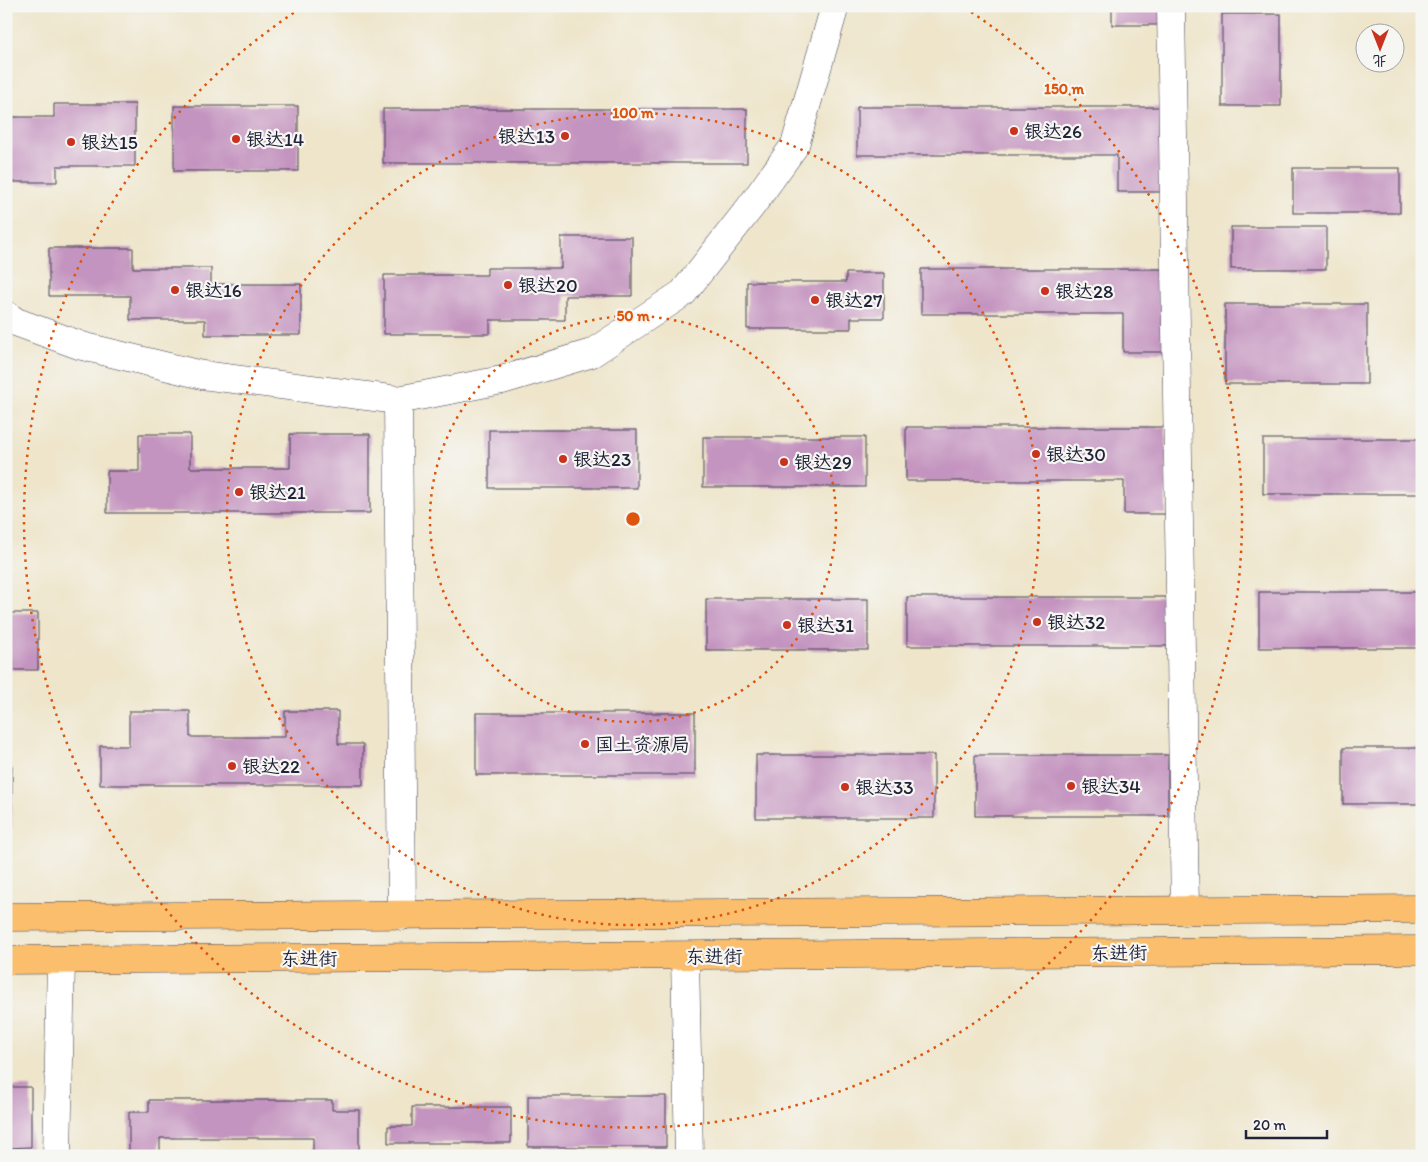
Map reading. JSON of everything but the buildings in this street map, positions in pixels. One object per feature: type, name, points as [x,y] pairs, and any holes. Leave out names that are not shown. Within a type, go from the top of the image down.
[{"type":"main road","points":[[6,917],[1422,909]]},
{"type":"main road","name":"东进街","points":[[6,960],[1422,950]]},
{"type":"street","points":[[6,315],[16,322],[82,346],[202,375],[398,400],[502,380],[592,353],[683,293],[752,205],[795,145],[834,6]]},
{"type":"street","points":[[1171,6],[1185,911]]},
{"type":"street","points":[[398,400],[402,916]]},
{"type":"street","points":[[685,956],[689,1156]]},
{"type":"street","points":[[58,1156],[61,960]]},
{"type":"place","name":"银达26","points":[[1014,131]]},
{"type":"place","name":"银达13","points":[[565,136]]},
{"type":"place","name":"银达14","points":[[236,139]]},
{"type":"place","name":"银达15","points":[[71,142]]},
{"type":"place","name":"银达20","points":[[508,285]]},
{"type":"place","name":"银达16","points":[[175,290]]},
{"type":"place","name":"银达28","points":[[1045,291]]},
{"type":"place","name":"银达27","points":[[815,300]]},
{"type":"place","name":"银达30","points":[[1036,454]]},
{"type":"place","name":"银达23","points":[[563,459]]},
{"type":"place","name":"银达29","points":[[784,462]]},
{"type":"place","name":"银达21","points":[[239,492]]},
{"type":"place","name":"银达32","points":[[1037,622]]},
{"type":"place","name":"银达31","points":[[787,625]]},
{"type":"place","name":"国土资源局","points":[[585,744]]},
{"type":"place","name":"银达22","points":[[232,766]]},
{"type":"place","name":"银达34","points":[[1071,786]]},
{"type":"place","name":"银达33","points":[[845,787]]}]
